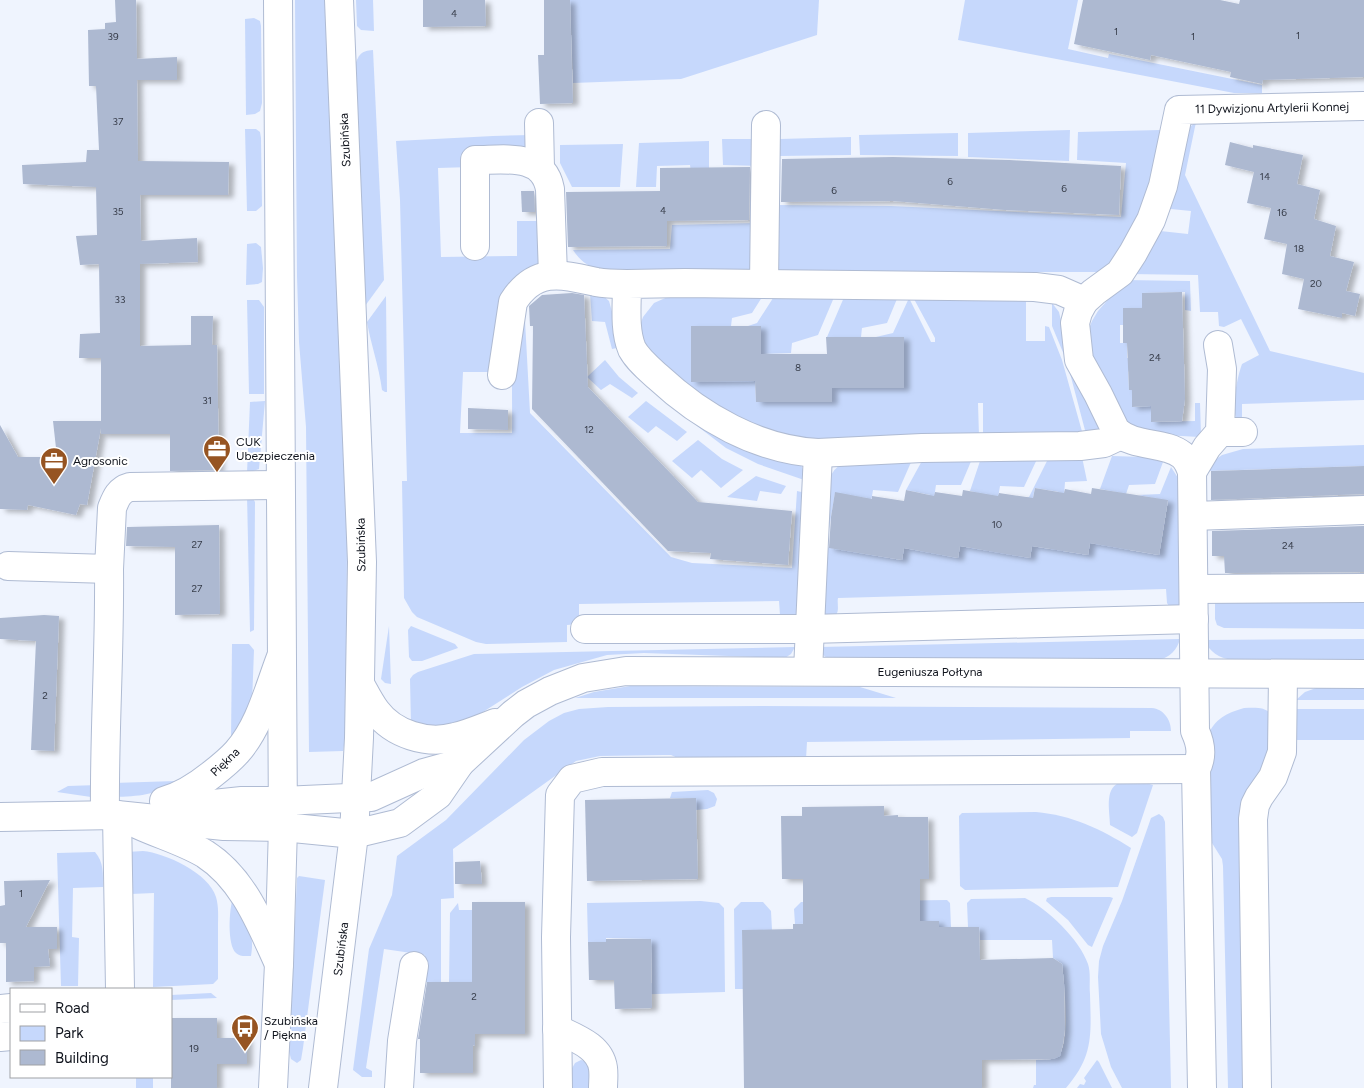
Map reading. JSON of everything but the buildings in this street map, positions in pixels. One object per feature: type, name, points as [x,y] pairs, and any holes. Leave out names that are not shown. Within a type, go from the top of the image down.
[{"type":"street","points":[[273,1088],[280,964],[282,814],[278,0]]},
{"type":"street","name":"Szubińska","points":[[323,1088],[354,834],[360,738],[362,562],[339,0]]},
{"type":"street","name":"11 Dywizjonu Artylerii Konnej","points":[[1084,301],[1120,273],[1144,233],[1164,186],[1179,110],[1364,106]]},
{"type":"street","points":[[539,123],[540,168]]},
{"type":"street","points":[[764,284],[766,125]]},
{"type":"street","points":[[475,246],[475,160],[522,160],[532,162],[545,173],[550,189],[553,275]]},
{"type":"street","points":[[502,375],[513,302],[528,284],[540,277],[553,275],[597,283],[627,284],[1035,287],[1059,290],[1084,301],[1075,323],[1079,360],[1098,394],[1112,425],[1121,435],[1133,441],[1175,451],[1182,455],[1188,462],[1192,472],[1195,731],[1191,739],[1188,755],[1189,760],[1196,769],[1202,1088]]},
{"type":"street","points":[[627,284],[628,330],[632,348],[638,358],[675,392],[722,423],[757,440],[786,450],[818,453],[922,448],[1080,446],[1104,443],[1121,435]]},
{"type":"street","points":[[1192,472],[1207,447],[1231,432],[1218,345]]},
{"type":"street","points":[[808,672],[818,453]]},
{"type":"street","points":[[120,988],[111,815],[104,767],[112,508],[115,500],[124,489],[140,487],[280,485]]},
{"type":"street","points":[[1194,516],[1364,510]]},
{"type":"street","points":[[8,566],[109,569]]},
{"type":"street","points":[[1194,589],[1364,588]]},
{"type":"street","points":[[585,629],[809,629],[1194,619]]},
{"type":"street","name":"Piękna","points":[[111,815],[174,798],[194,789],[226,764],[249,735],[282,655]]},
{"type":"street","name":"Eugeniusza Połtyna","points":[[282,814],[354,834],[400,823],[438,795],[460,763],[508,718],[526,704],[566,683],[596,674],[626,671],[1364,674]]},
{"type":"street","points":[[1256,1088],[1254,818],[1255,805],[1259,796],[1273,777],[1282,752],[1283,675]]},
{"type":"street","name":"Eugeniusza Połtyna","points":[[360,684],[376,711],[387,723],[401,732],[430,740],[454,738],[508,718]]},
{"type":"street","name":"Eugeniusza Połtyna","points":[[356,798],[371,796],[424,773],[460,763]]},
{"type":"street","points":[[558,1088],[556,937],[560,795],[572,779],[602,772],[1196,769]]},
{"type":"street","name":"Piękna","points":[[0,817],[111,815],[224,826],[356,798]]},
{"type":"street","name":"Piękna","points":[[111,815],[196,849],[223,869],[253,907],[280,964]]},
{"type":"street","points":[[399,1088],[402,1041],[414,966]]},
{"type":"street","points":[[557,1029],[592,1048],[600,1056],[603,1068],[603,1088]]},
{"type":"green space","points":[[295,0],[326,0],[347,542],[346,734],[343,751],[309,752],[306,427],[299,342],[297,276]]},
{"type":"green space","points":[[356,0],[373,0],[374,31],[361,30],[357,26]]},
{"type":"green space","points":[[570,0],[819,0],[817,35],[681,79],[573,83]]},
{"type":"green space","points":[[965,0],[1078,0],[1068,49],[1108,58],[1109,54],[1262,85],[1262,93],[1234,93],[958,40]]},
{"type":"green space","points":[[254,18],[260,21],[261,26],[262,103],[260,111],[255,114],[246,115],[245,19]]},
{"type":"green space","points":[[373,50],[384,280],[365,306],[355,65],[361,54]]},
{"type":"green space","points":[[1196,122],[1185,175],[1270,351],[1364,373],[1364,400],[1242,404],[1242,423],[1237,421],[1235,401],[1242,364],[1259,355],[1241,319],[1224,327],[1219,326],[1218,312],[1200,312],[1198,275],[1129,274],[1151,230],[1188,234],[1191,211],[1161,208],[1181,134]]},
{"type":"green space","points":[[245,129],[256,129],[260,132],[261,138],[262,206],[256,211],[247,211]]},
{"type":"green space","points":[[1070,130],[1069,161],[968,157],[968,133]]},
{"type":"green space","points":[[1160,130],[1151,185],[1124,247],[1111,264],[1098,272],[776,272],[776,205],[891,206],[1121,217],[1126,163],[1077,160],[1078,132]]},
{"type":"green space","points":[[958,133],[958,156],[860,155],[859,135]]},
{"type":"green space","points":[[532,135],[527,149],[518,154],[471,154],[471,167],[438,168],[441,257],[517,256],[517,221],[542,221],[542,267],[526,276],[505,297],[494,372],[463,372],[460,433],[512,433],[513,347],[519,315],[524,302],[530,413],[671,557],[692,563],[792,568],[797,491],[806,493],[801,612],[797,618],[792,620],[786,619],[780,615],[779,601],[579,604],[579,624],[567,625],[567,642],[486,644],[476,642],[417,617],[404,598],[402,481],[407,481],[400,200],[396,141]]},
{"type":"green space","points":[[851,137],[851,155],[780,156],[780,139]]},
{"type":"green space","points":[[722,139],[763,139],[763,166],[723,165]]},
{"type":"green space","points":[[709,141],[709,173],[691,172],[690,165],[657,166],[656,187],[636,187],[639,143]]},
{"type":"green space","points":[[623,144],[620,187],[572,187],[560,163],[560,145]]},
{"type":"green space","points":[[756,223],[756,271],[602,271],[586,264],[573,250],[670,249],[672,225]]},
{"type":"green space","points":[[256,243],[261,247],[262,282],[246,285],[247,244]]},
{"type":"green space","points":[[1125,280],[1190,281],[1191,311],[1185,310],[1185,292],[1142,293],[1142,308],[1123,325],[1120,325],[1120,343],[1127,343],[1127,358],[1135,358],[1128,372],[1129,390],[1132,390],[1133,407],[1151,406],[1152,422],[1195,421],[1195,403],[1200,403],[1201,435],[1199,437],[1148,434],[1124,422],[1090,361],[1088,331],[1092,321],[1098,311]]},
{"type":"green space","points":[[590,293],[601,294],[609,301],[622,347],[612,349],[605,322],[592,321]]},
{"type":"green space","points":[[764,294],[752,313],[732,318],[731,326],[691,326],[691,381],[755,381],[756,402],[831,402],[832,388],[876,337],[893,333],[909,298],[931,342],[935,342],[935,338],[914,299],[1026,299],[1026,341],[1045,341],[1045,326],[1049,327],[1062,360],[1083,435],[983,436],[983,403],[978,403],[979,436],[831,444],[754,433],[648,357],[639,328],[643,317],[654,303],[672,295]]},
{"type":"green space","points":[[899,294],[887,323],[862,328],[861,337],[827,337],[845,295]]},
{"type":"green space","points":[[775,295],[835,295],[818,335],[792,343],[791,353],[761,354],[761,326],[748,326],[757,323]]},
{"type":"green space","points":[[386,296],[387,392],[385,392],[382,390],[367,322]]},
{"type":"green space","points":[[247,300],[259,300],[264,307],[264,394],[249,394]]},
{"type":"green space","points":[[1052,303],[1059,312],[1067,347],[1101,428],[1098,433],[1086,434],[1067,362],[1052,326]]},
{"type":"green space","points":[[605,360],[619,377],[638,393],[632,398],[610,384],[601,390],[587,377]]},
{"type":"green space","points":[[676,399],[800,462],[807,481],[758,464],[726,448],[671,406]]},
{"type":"green space","points":[[265,401],[259,469],[247,473],[250,402]]},
{"type":"green space","points":[[646,401],[687,432],[677,441],[656,426],[648,433],[628,417]]},
{"type":"green space","points":[[698,440],[722,459],[743,470],[721,488],[701,470],[692,478],[672,461]]},
{"type":"green space","points":[[1364,445],[1364,466],[1207,471],[1215,460],[1222,455],[1243,449]]},
{"type":"green space","points":[[1112,456],[1144,457],[1163,462],[1155,484],[1129,485],[1126,494],[1100,489]]},
{"type":"green space","points":[[1038,457],[1024,487],[1000,486],[998,498],[970,491],[981,458]]},
{"type":"green space","points":[[1049,457],[1082,457],[1087,481],[1065,482],[1064,496],[1059,492],[1035,488],[1032,502],[1010,498],[1029,497]]},
{"type":"green space","points":[[869,459],[912,460],[898,492],[873,490],[871,502],[865,501],[865,498],[835,493],[826,547],[902,560],[904,548],[921,551],[922,547],[934,550],[934,553],[958,558],[960,546],[985,550],[986,546],[1000,548],[999,552],[1030,558],[1032,546],[1050,549],[1051,544],[1063,546],[1063,551],[1088,555],[1090,543],[1129,546],[1129,550],[1159,555],[1168,501],[1138,495],[1160,494],[1171,467],[1182,484],[1187,502],[1185,606],[1180,610],[1171,609],[1167,603],[1166,589],[838,598],[838,610],[835,617],[823,618],[819,612],[818,596],[824,595],[824,580],[820,576],[828,483],[835,470],[844,463]]},
{"type":"green space","points":[[923,459],[972,459],[961,485],[936,485],[934,498],[930,498],[930,495],[906,490]]},
{"type":"green space","points":[[756,476],[786,486],[781,494],[760,491],[757,501],[727,497]]},
{"type":"green space","points":[[247,495],[252,497],[255,502],[254,630],[250,632]]},
{"type":"green space","points":[[1364,598],[1364,629],[1224,628],[1217,625],[1215,619],[1215,602]]},
{"type":"green space","points":[[389,626],[391,684],[385,683],[381,679]]},
{"type":"green space","points":[[411,626],[455,644],[458,648],[422,661],[412,661],[409,657],[408,630]]},
{"type":"green space","points":[[1180,639],[1172,652],[1159,660],[828,659],[822,654],[820,647]]},
{"type":"green space","points":[[1364,639],[1364,660],[1232,660],[1215,654],[1205,640]]},
{"type":"green space","points":[[232,644],[249,644],[254,650],[252,703],[231,741]]},
{"type":"green space","points":[[795,647],[791,654],[785,658],[644,653],[607,655],[554,670],[522,687],[472,719],[455,727],[411,725],[410,679],[413,675],[474,654]]},
{"type":"green space","points":[[630,686],[860,687],[896,698],[575,698],[594,692]]},
{"type":"green space","points":[[1316,688],[1364,688],[1364,700],[1296,700],[1305,692]]},
{"type":"green space","points":[[608,707],[1152,708],[1160,710],[1166,715],[1170,722],[1171,731],[1130,731],[1130,738],[807,742],[806,759],[682,760],[671,755],[664,755],[600,756],[576,761],[453,849],[454,898],[441,899],[441,982],[426,982],[425,955],[384,949],[366,1068],[372,1071],[372,1077],[362,1077],[353,1070],[369,949],[392,895],[397,856],[446,820],[524,740],[549,721],[564,713],[579,709]]},
{"type":"green space","points":[[1244,708],[1262,709],[1271,714],[1246,1088],[1228,1088],[1223,866],[1222,859],[1212,843],[1208,736],[1218,721],[1232,712]]},
{"type":"green space","points":[[1292,709],[1364,709],[1364,740],[1292,740]]},
{"type":"green space","points":[[176,781],[160,790],[146,794],[113,797],[113,783]]},
{"type":"green space","points":[[1119,783],[1146,783],[1153,785],[1137,833],[1132,837],[1110,825],[1111,790]]},
{"type":"green space","points":[[98,785],[98,795],[91,797],[57,792],[68,786]]},
{"type":"green space","points":[[708,790],[714,793],[717,799],[715,806],[707,809],[696,810],[696,798],[670,798],[672,792]]},
{"type":"green space","points":[[1036,812],[1061,816],[1085,824],[1131,848],[1118,887],[965,890],[960,886],[959,816],[962,813]]},
{"type":"green space","points":[[1159,814],[1165,822],[1171,1088],[1122,1088],[1111,1067],[1101,1034],[1099,961],[1151,818]]},
{"type":"green space","points":[[143,851],[174,860],[196,872],[212,888],[218,905],[218,979],[213,984],[153,987],[154,893],[131,894],[127,852]]},
{"type":"green space","points":[[95,852],[101,864],[103,887],[73,888],[72,937],[79,938],[78,986],[61,986],[57,853]]},
{"type":"green space","points":[[299,876],[325,880],[303,1048],[301,1060],[297,1063],[291,1059],[289,1051],[297,878]]},
{"type":"green space","points":[[233,898],[245,919],[250,933],[252,940],[251,956],[243,956],[236,953],[231,943],[230,918]]},
{"type":"green space","points":[[1025,898],[1043,909],[1062,926],[1078,945],[1089,968],[1091,1021],[1089,1044],[1082,1065],[1066,1088],[1033,1088],[1036,1085],[1036,1060],[1051,1059],[1058,1056],[1062,1050],[1066,1027],[1062,964],[1053,958],[1052,940],[980,940],[979,927],[968,927],[967,903],[971,899]]},
{"type":"green space","points":[[1047,898],[1113,898],[1092,947],[1088,945],[1068,920],[1046,901]]},
{"type":"green space","points":[[947,900],[950,903],[951,927],[939,927],[939,921],[795,924],[794,909],[801,902]]},
{"type":"green space","points":[[701,901],[719,903],[724,908],[725,992],[622,995],[622,984],[652,983],[651,939],[606,938],[606,942],[588,942],[587,903]]},
{"type":"green space","points":[[741,902],[763,902],[771,911],[772,930],[742,930],[743,989],[735,989],[734,909]]},
{"type":"green space","points":[[458,903],[459,910],[472,910],[472,982],[449,983],[450,913]]},
{"type":"green space","points":[[211,993],[217,998],[172,1000],[172,995]]},
{"type":"green space","points":[[581,1060],[588,1062],[594,1088],[571,1088],[571,1070],[575,1063]]},
{"type":"green space","points":[[1097,1060],[1112,1088],[1077,1088],[1080,1084],[1084,1085],[1086,1081],[1084,1078]]},
{"type":"green space","points":[[136,1078],[153,1078],[153,1088],[136,1088]]},
{"type":"place","name":"CUK Ubezpieczenia","points":[[217,473]]},
{"type":"place","name":"Agrosonic","points":[[54,485]]},
{"type":"place","name":"Szubińska / Piękna","points":[[245,1052]]}]
